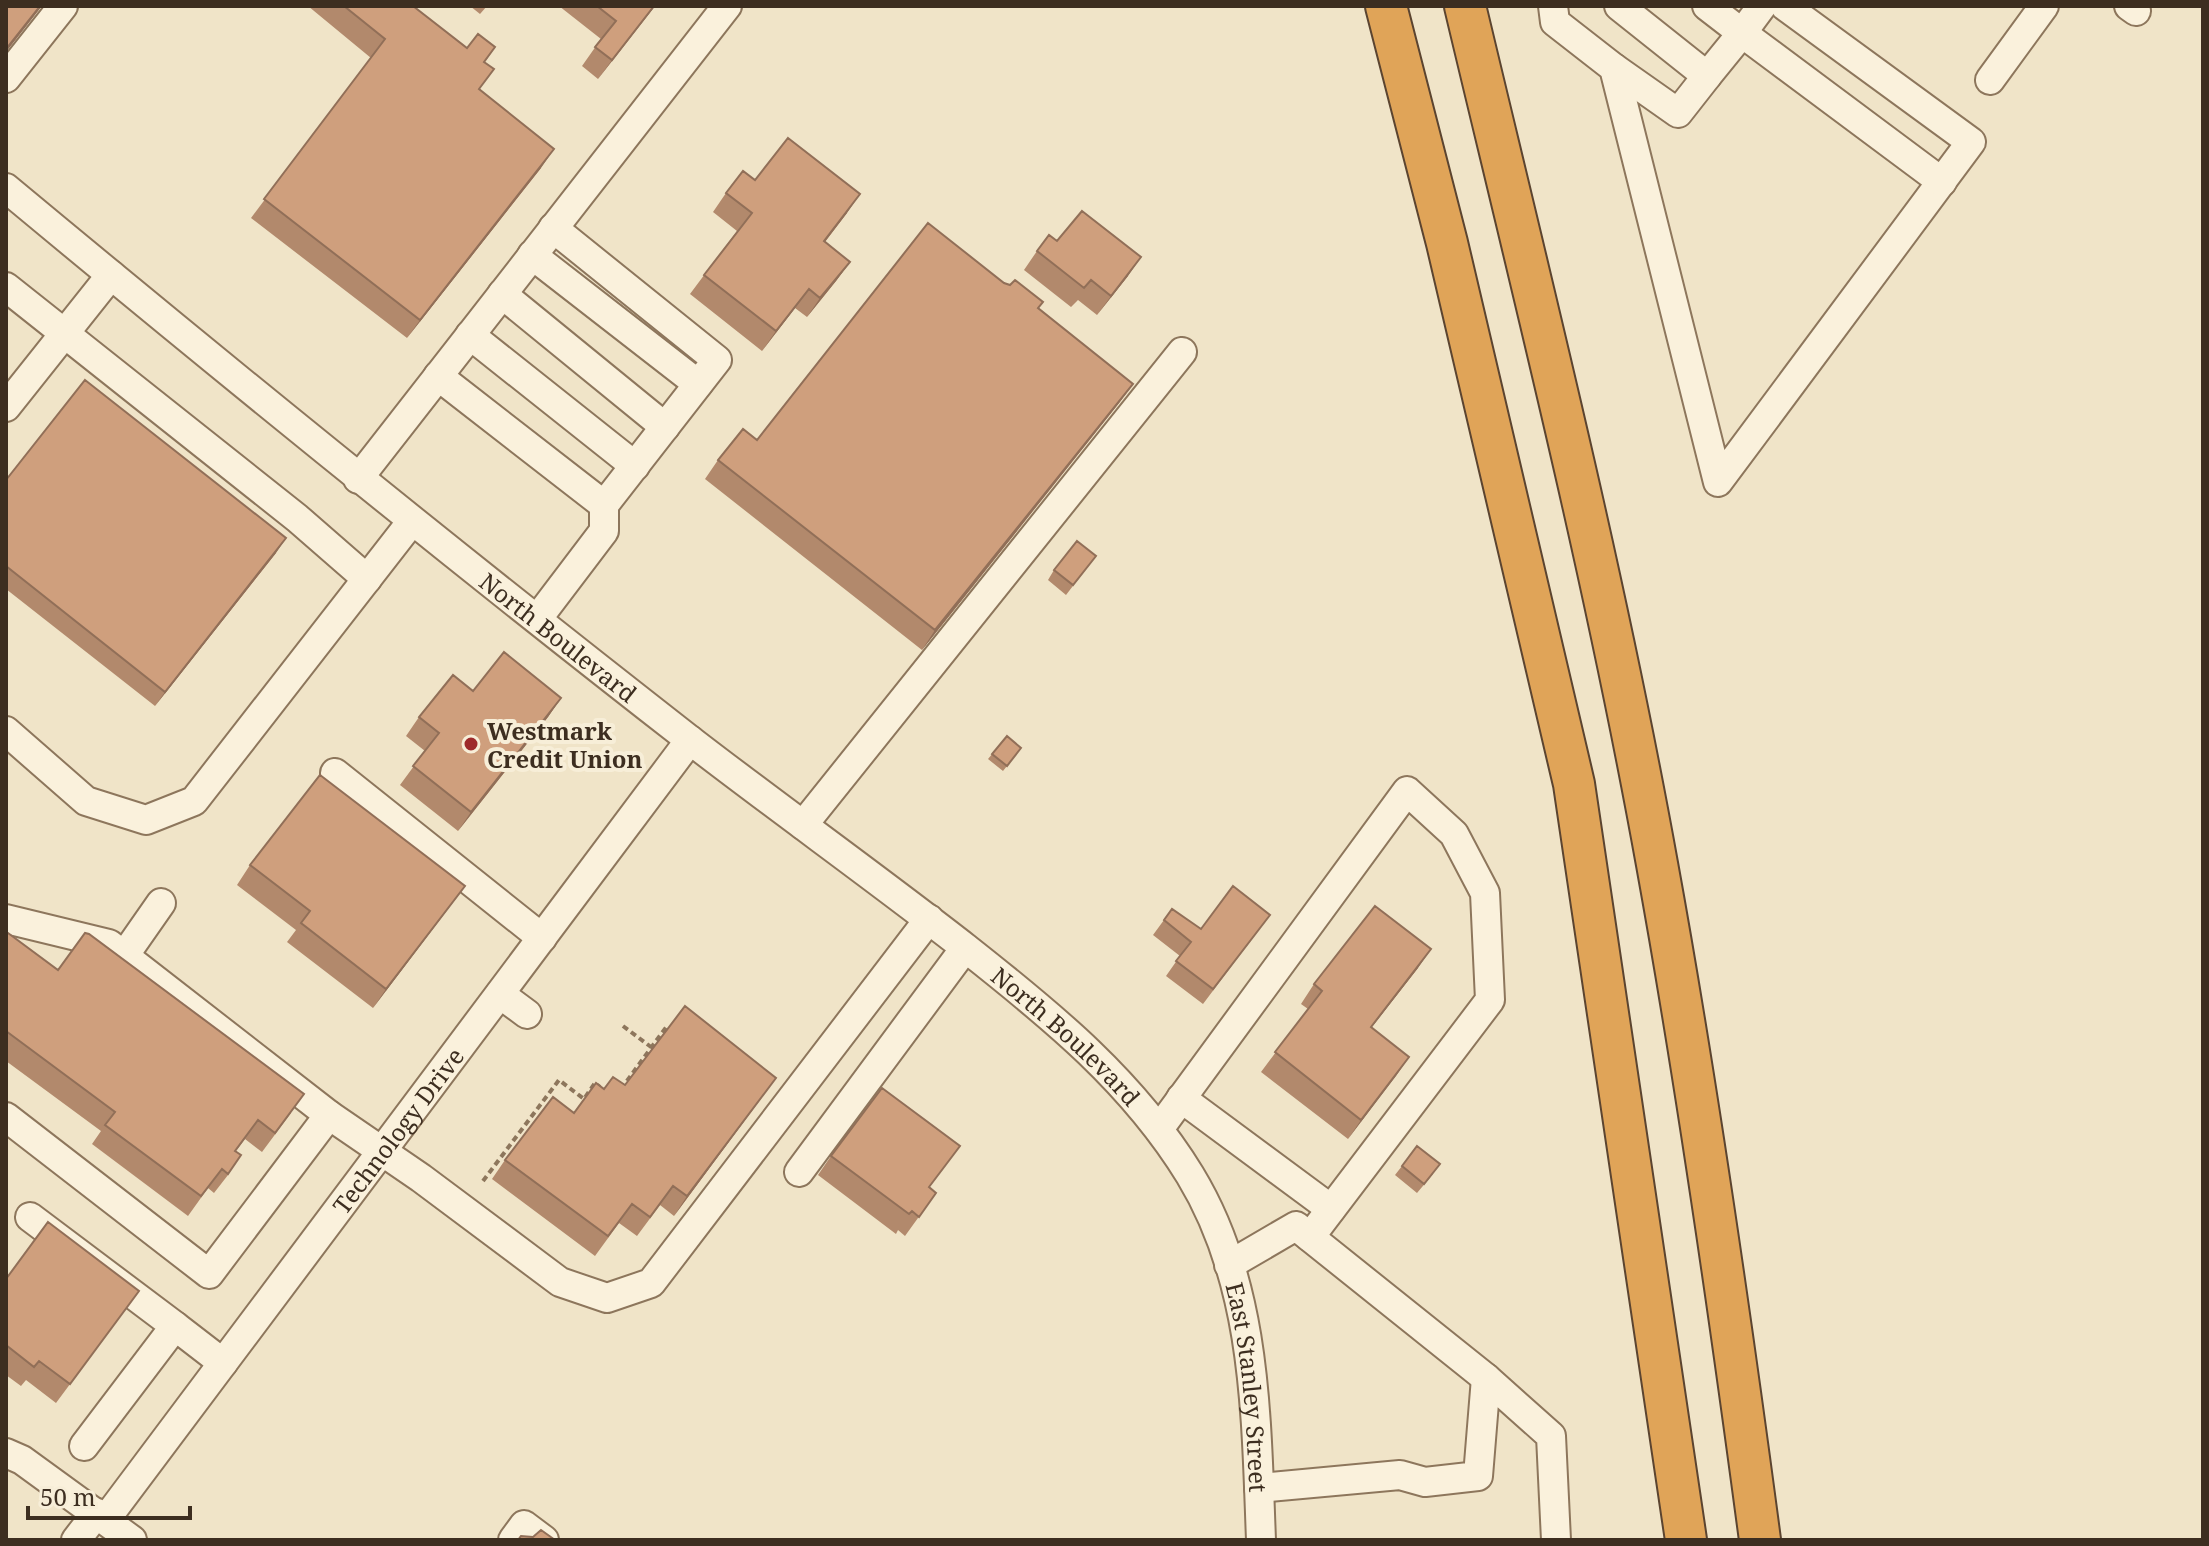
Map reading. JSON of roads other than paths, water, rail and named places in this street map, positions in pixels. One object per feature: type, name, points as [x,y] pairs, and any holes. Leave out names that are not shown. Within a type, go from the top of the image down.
[{"type":"highway","points":[[1386,6],[1450,253],[1574,784],[1686,1540]]},
{"type":"highway","points":[[1465,6],[1573,456],[1657,862],[1721,1246],[1760,1540]]},
{"type":"street","points":[[6,78],[63,6]]},
{"type":"street","points":[[358,479],[727,6]]},
{"type":"street","points":[[1553,6],[1555,22],[1678,113],[1762,6]]},
{"type":"street","points":[[1619,6],[1707,76]]},
{"type":"street","points":[[1707,6],[1942,182]]},
{"type":"street","points":[[1614,68],[1718,482],[1971,142],[1785,6]]},
{"type":"street","points":[[1990,80],[2044,6]]},
{"type":"street","name":"North Boulevard","points":[[6,188],[358,479],[690,740],[929,919],[1095,1054],[1159,1129],[1192,1177],[1220,1236]]},
{"type":"street","points":[[538,618],[604,531],[604,505],[717,360],[553,228]]},
{"type":"street","points":[[532,255],[698,384]]},
{"type":"street","points":[[6,407],[111,275]]},
{"type":"street","points":[[6,287],[297,518],[367,579]]},
{"type":"street","points":[[502,294],[665,427]]},
{"type":"street","points":[[470,335],[635,466]]},
{"type":"street","points":[[803,825],[1182,352]]},
{"type":"street","points":[[438,376],[604,505]]},
{"type":"street","points":[[6,731],[86,801],[146,820],[194,801],[412,521]]},
{"type":"street","name":"Technology Drive","points":[[76,1540],[102,1516],[223,1363],[690,740]]},
{"type":"street","points":[[335,773],[542,938]]},
{"type":"street","points":[[1159,1129],[1407,791],[1421,800],[1454,834],[1485,893],[1490,1000],[1310,1237]]},
{"type":"street","points":[[124,956],[161,903]]},
{"type":"street","points":[[6,919],[109,944],[329,1115],[560,1282],[607,1298],[651,1283],[929,919]]},
{"type":"street","points":[[799,1172],[965,948]]},
{"type":"street","points":[[500,994],[527,1014]]},
{"type":"street","points":[[1181,1098],[1331,1209]]},
{"type":"street","points":[[6,1117],[209,1274],[329,1115]]},
{"type":"street","points":[[30,1217],[223,1363]]},
{"type":"street","points":[[1229,1265],[1296,1226],[1486,1378],[1551,1436],[1556,1540]]},
{"type":"street","name":"East Stanley Street","points":[[1220,1236],[1244,1313],[1254,1388],[1261,1540]]},
{"type":"street","points":[[84,1446],[175,1326]]},
{"type":"street","points":[[1259,1488],[1400,1475],[1425,1482],[1478,1476],[1486,1378]]},
{"type":"street","points":[[6,1453],[22,1460],[132,1540]]},
{"type":"street","points":[[513,1540],[524,1525],[544,1540]]},
{"type":"place","name":"Westmark Credit Union","points":[[471,744]]}]
